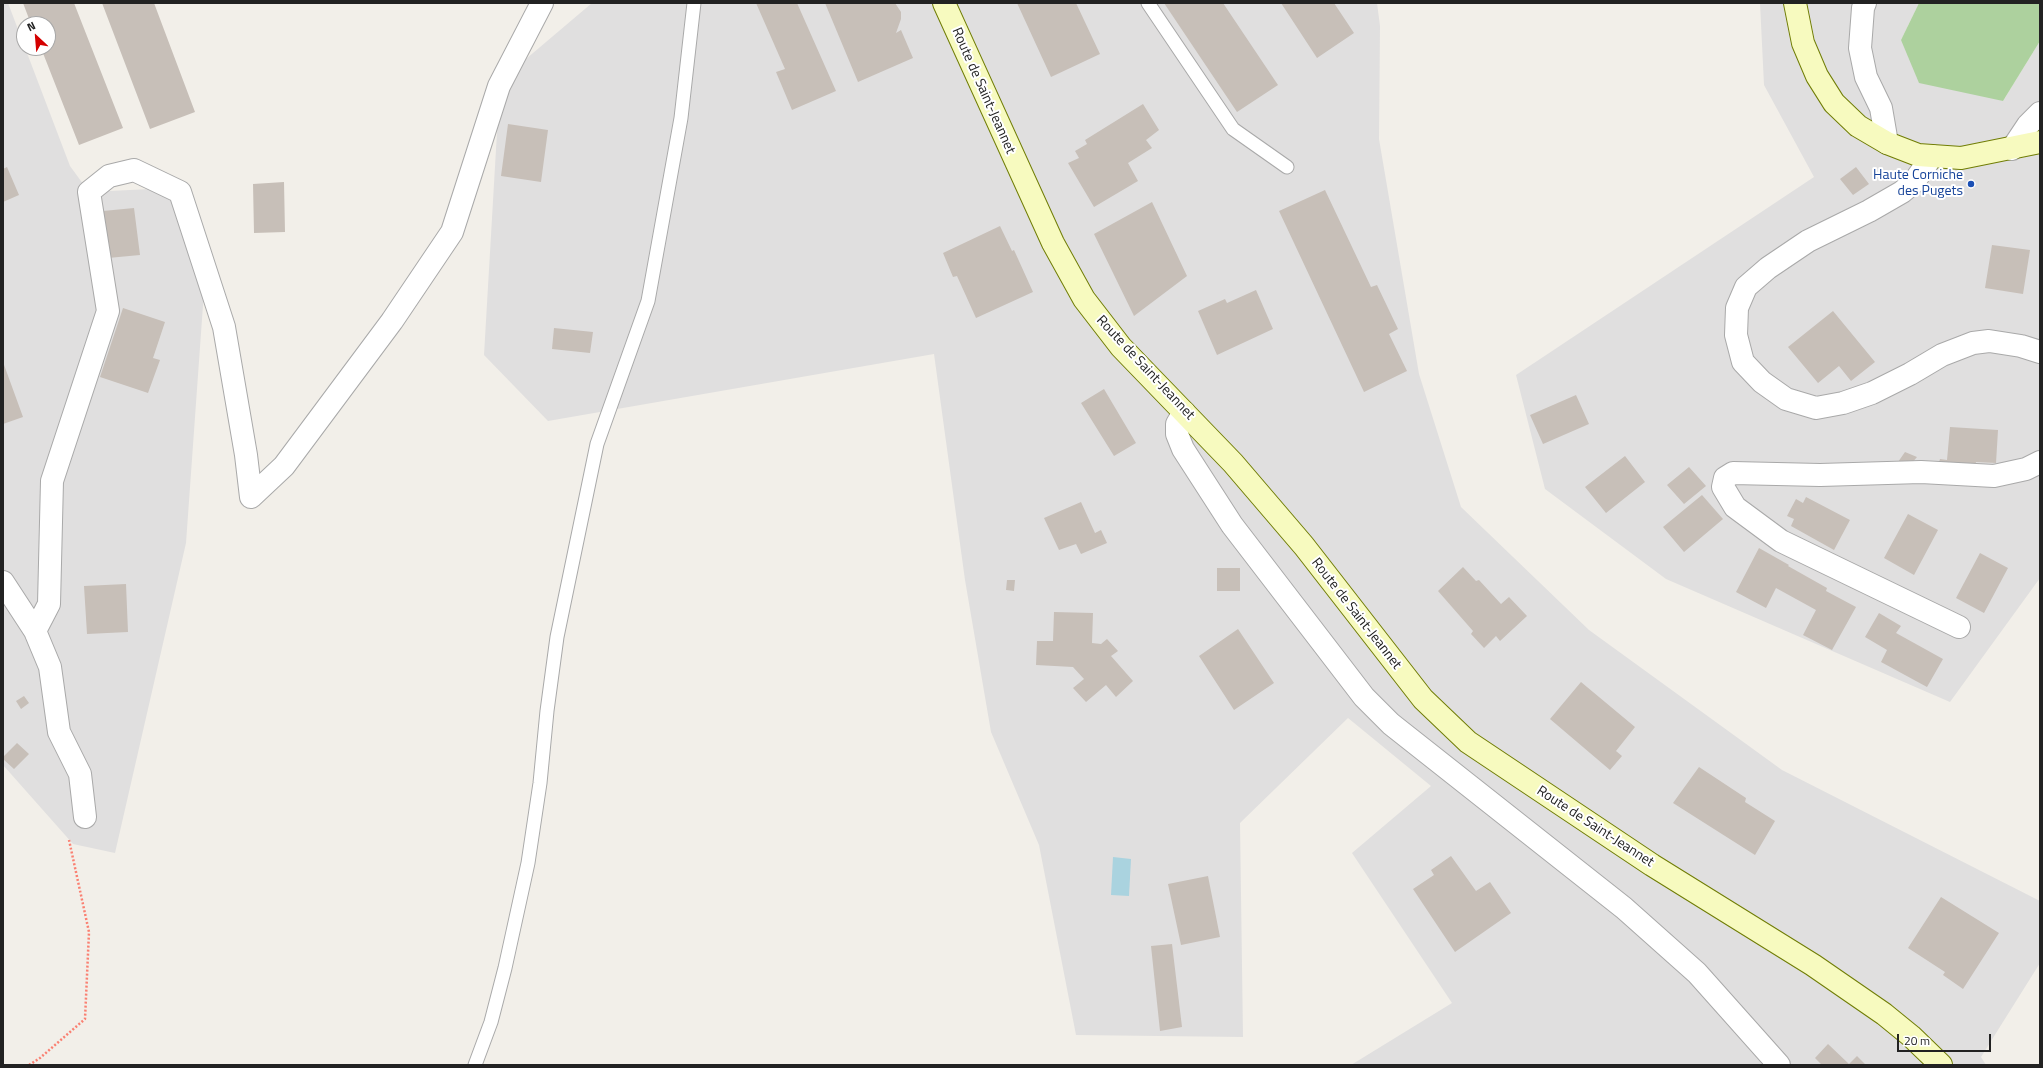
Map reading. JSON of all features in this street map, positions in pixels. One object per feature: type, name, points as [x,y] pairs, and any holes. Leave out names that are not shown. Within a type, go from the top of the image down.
[{"type":"main road","name":"Route de Saint-Jeannet","points":[[944,3],[1053,243],[1084,299],[1122,347],[1233,463],[1304,546],[1423,699],[1468,742],[1652,865],[1813,965],[1884,1014],[1911,1036],[1941,1065]]},
{"type":"main road","points":[[1795,3],[1803,43],[1817,76],[1825,90],[1834,103],[1858,126],[1887,143],[1918,155],[1961,158],[2012,149],[2040,142]]},
{"type":"street","points":[[35,631],[49,604],[52,481],[108,311],[89,192],[109,176],[134,170],[180,192],[224,327],[246,455],[251,497],[284,466],[392,321],[452,232],[499,86],[542,3]]},
{"type":"street","points":[[1865,3],[1863,8],[1860,48],[1866,77],[1881,108],[1887,143]]},
{"type":"street","points":[[2012,149],[2028,125],[2040,113]]},
{"type":"street","points":[[1932,156],[1914,182],[1902,192],[1869,211],[1808,241],[1768,268],[1746,287],[1737,308],[1736,335],[1743,362],[1762,382],[1786,399],[1816,408],[1843,403],[1872,392],[1910,374],[1942,355],[1973,344],[1989,341],[2021,346],[2040,352]]},
{"type":"street","points":[[1184,412],[1178,424],[1177,434],[1183,449],[1232,525],[1364,697],[1391,724],[1624,908],[1697,973],[1779,1065]]},
{"type":"street","points":[[1959,627],[1781,541],[1735,507],[1723,487],[1725,478],[1733,473],[1820,475],[1921,472],[1994,476],[2026,469],[2040,462]]},
{"type":"street","points":[[3,582],[35,631],[50,667],[59,732],[80,774],[85,817]]},
{"type":"lane","points":[[475,1065],[491,1022],[528,863],[540,783],[547,711],[557,637],[597,444],[648,301],[681,118],[694,3]]},
{"type":"lane","points":[[1148,3],[1233,129],[1287,167]]},
{"type":"path","points":[[29,1065],[40,1058],[85,1019],[89,932],[68,832]]},
{"type":"shaded area","points":[[3,3],[8,3],[16,24],[16,56],[28,56],[70,166],[89,192],[171,188],[204,291],[186,543],[115,853],[73,844],[3,765]]},
{"type":"shaded area","points":[[592,3],[1377,3],[1380,26],[1379,139],[1419,374],[1461,507],[1589,630],[1782,770],[2040,901],[2040,963],[1981,1057],[1986,1065],[1351,1065],[1452,1003],[1352,853],[1431,786],[1348,718],[1240,823],[1243,1037],[1076,1035],[1039,845],[991,732],[965,580],[934,354],[548,421],[484,355],[500,81]]},
{"type":"shaded area","points":[[1760,3],[1919,3],[1901,40],[2003,101],[2040,41],[2040,578],[1950,702],[1666,579],[1545,489],[1516,375],[1814,177],[1764,85]]},
{"type":"green space","points":[[1919,3],[2040,3],[2040,41],[2003,101],[1919,83],[1901,40]]},
{"type":"water","points":[[1113,857],[1131,859],[1129,896],[1111,895]]},
{"type":"building","points":[[23,3],[74,3],[123,128],[79,145],[44,56],[56,56],[56,16],[28,16]]},
{"type":"building","points":[[102,3],[154,3],[195,112],[150,129]]},
{"type":"building","points":[[756,3],[797,3],[836,91],[792,110],[776,72],[785,69]]},
{"type":"building","points":[[825,3],[895,3],[901,12],[901,19],[896,33],[901,30],[913,58],[858,82]]},
{"type":"building","points":[[1017,3],[1076,3],[1100,54],[1051,77]]},
{"type":"building","points":[[1164,3],[1223,3],[1278,85],[1237,112]]},
{"type":"building","points":[[1281,3],[1334,3],[1354,33],[1317,58]]},
{"type":"building","points":[[1143,104],[1159,130],[1146,140],[1152,148],[1128,163],[1138,181],[1094,207],[1068,163],[1079,158],[1075,151],[1087,144],[1085,140]]},
{"type":"building","points":[[508,124],[548,130],[541,182],[501,176]]},
{"type":"building","points":[[7,167],[19,195],[3,202],[3,169]]},
{"type":"building","points":[[1856,167],[1869,184],[1853,195],[1840,179]]},
{"type":"building","points":[[284,182],[285,232],[254,233],[253,184]]},
{"type":"building","points":[[1325,190],[1371,287],[1377,285],[1398,329],[1389,334],[1407,371],[1364,392],[1279,211]]},
{"type":"building","points":[[1152,202],[1187,276],[1134,316],[1094,234]]},
{"type":"building","points":[[134,208],[140,255],[108,258],[103,211]]},
{"type":"building","points":[[1000,226],[1012,251],[1014,250],[1033,292],[976,318],[957,276],[953,277],[943,253]]},
{"type":"building","points":[[1992,245],[2030,250],[2023,294],[1985,288]]},
{"type":"building","points":[[1256,290],[1273,329],[1217,355],[1198,311],[1225,299],[1227,303]]},
{"type":"building","points":[[123,308],[165,322],[153,358],[160,360],[148,393],[100,377]]},
{"type":"building","points":[[1833,311],[1875,362],[1851,381],[1839,366],[1818,383],[1788,347]]},
{"type":"building","points":[[554,328],[593,332],[590,353],[552,349]]},
{"type":"building","points":[[3,362],[23,417],[3,424]]},
{"type":"building","points":[[1104,389],[1136,443],[1114,456],[1081,403]]},
{"type":"building","points":[[1576,395],[1589,424],[1543,444],[1530,415]]},
{"type":"building","points":[[1950,427],[1998,430],[1996,463],[1976,462],[1975,468],[1939,462],[1940,459],[1947,460]]},
{"type":"building","points":[[1905,452],[1917,457],[1911,464],[1898,462]]},
{"type":"building","points":[[1625,456],[1645,482],[1606,513],[1585,487]]},
{"type":"building","points":[[1689,467],[1706,486],[1684,504],[1667,485]]},
{"type":"building","points":[[1702,495],[1723,519],[1684,552],[1663,527]]},
{"type":"building","points":[[1806,497],[1850,520],[1834,550],[1791,526],[1794,519],[1787,516],[1796,499],[1803,503]]},
{"type":"building","points":[[1081,502],[1095,533],[1101,530],[1107,543],[1081,554],[1076,544],[1059,550],[1044,518]]},
{"type":"building","points":[[1908,514],[1938,530],[1914,575],[1884,558]]},
{"type":"building","points":[[1759,548],[1827,588],[1826,591],[1856,607],[1832,650],[1803,635],[1816,610],[1776,588],[1766,608],[1736,592]]},
{"type":"building","points":[[1980,553],[2008,568],[1984,613],[1956,598]]},
{"type":"building","points":[[1463,567],[1476,581],[1479,580],[1501,604],[1509,597],[1527,616],[1500,641],[1496,636],[1484,648],[1471,634],[1473,631],[1438,591]]},
{"type":"building","points":[[1217,568],[1240,568],[1240,591],[1217,591]]},
{"type":"building","points":[[1007,580],[1015,580],[1014,591],[1006,590]]},
{"type":"building","points":[[126,584],[128,632],[87,634],[84,586]]},
{"type":"building","points":[[1054,612],[1093,613],[1092,643],[1101,644],[1107,639],[1118,651],[1111,656],[1133,681],[1116,697],[1106,685],[1086,702],[1073,688],[1084,679],[1073,667],[1036,665],[1037,641],[1053,641]]},
{"type":"building","points":[[1879,613],[1901,626],[1896,633],[1943,659],[1927,687],[1881,662],[1887,650],[1865,637]]},
{"type":"building","points":[[1238,629],[1274,683],[1234,710],[1199,656]]},
{"type":"building","points":[[1581,682],[1635,727],[1616,751],[1622,756],[1610,770],[1550,719]]},
{"type":"building","points":[[24,696],[29,703],[21,709],[16,701]]},
{"type":"building","points":[[17,743],[29,754],[14,769],[3,759],[3,757]]},
{"type":"building","points":[[1699,767],[1746,798],[1745,802],[1775,821],[1755,855],[1673,803]]},
{"type":"building","points":[[1451,856],[1476,891],[1490,882],[1511,913],[1455,952],[1413,889],[1434,875],[1431,870]]},
{"type":"building","points":[[1208,876],[1220,937],[1181,945],[1168,884]]},
{"type":"building","points":[[1941,897],[1999,933],[1963,989],[1943,975],[1945,972],[1908,948]]},
{"type":"building","points":[[1172,944],[1182,1027],[1160,1031],[1151,946]]},
{"type":"building","points":[[1828,1044],[1849,1064],[1857,1056],[1866,1065],[1822,1065],[1815,1058]]},
{"type":"place","name":"Haute Corniche des Pugets","points":[[1971,184]]}]
